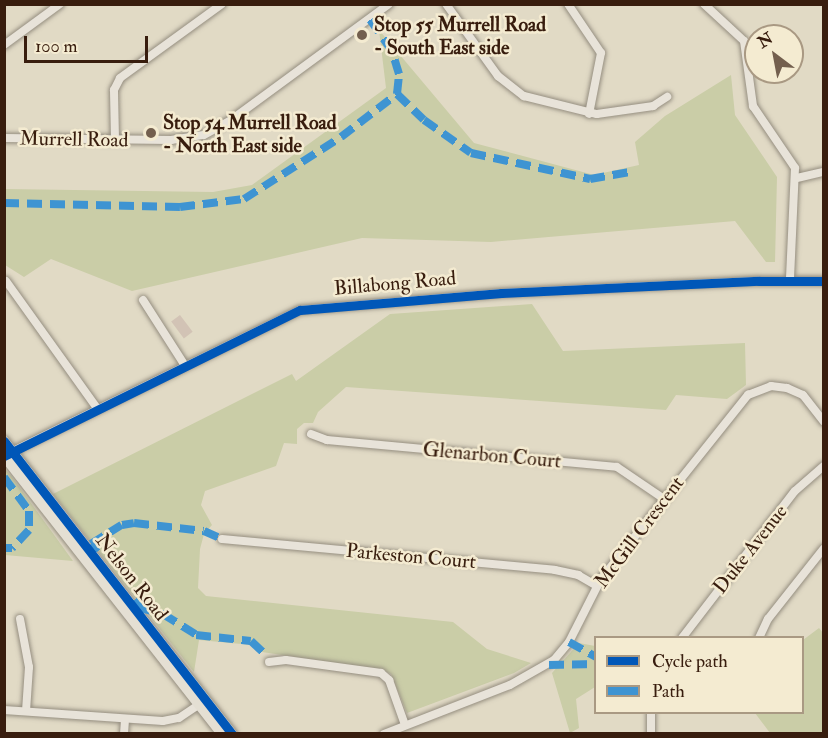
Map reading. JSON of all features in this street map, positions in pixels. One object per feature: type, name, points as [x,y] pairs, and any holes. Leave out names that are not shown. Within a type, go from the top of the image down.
[{"type":"main road","name":"Nelson Road","points":[[4,441],[7,454],[203,702],[232,734]]},
{"type":"main road","name":"Nelson Road","points":[[203,702],[222,734]]},
{"type":"street","points":[[4,45],[60,4]]},
{"type":"street","points":[[115,140],[114,90],[120,78],[222,4]]},
{"type":"street","name":"Murrell Road","points":[[4,138],[185,139],[212,132],[389,4]]},
{"type":"street","points":[[446,4],[508,86],[537,101],[589,114],[640,109],[667,97]]},
{"type":"street","points":[[568,4],[601,52],[589,114]]},
{"type":"street","points":[[704,4],[744,41],[753,106],[792,162],[798,178],[790,280]]},
{"type":"street","points":[[798,178],[824,172]]},
{"type":"street","name":"Billabong Road","points":[[7,454],[184,364],[300,310],[489,294],[790,280],[824,281]]},
{"type":"street","points":[[6,281],[97,408]]},
{"type":"street","points":[[143,300],[184,364]]},
{"type":"street","name":"McGill Crescent","points":[[384,734],[510,685],[549,664],[565,648],[597,586],[732,409],[755,390],[771,386],[794,390],[824,422]]},
{"type":"street","name":"Glenarbon Court","points":[[311,434],[327,440],[617,467],[664,499]]},
{"type":"street","name":"Duke Avenue","points":[[684,636],[795,491],[824,466]]},
{"type":"street","name":"Parkeston Court","points":[[222,538],[555,570],[578,575],[597,586]]},
{"type":"street","points":[[760,636],[768,619],[824,548]]},
{"type":"street","points":[[20,619],[28,656],[26,711]]},
{"type":"street","points":[[269,662],[286,660],[381,673],[389,680],[405,725]]},
{"type":"street","points":[[4,710],[172,720],[203,702]]},
{"type":"street","points":[[651,714],[651,734]]},
{"type":"street","points":[[124,734],[125,719]]},
{"type":"green space","points":[[379,30],[474,143],[594,175],[639,165],[635,142],[665,116],[731,75],[735,115],[777,177],[775,262],[766,262],[735,221],[491,242],[362,238],[132,291],[51,259],[24,277],[5,265],[5,189],[213,192],[252,185],[386,88]]},
{"type":"green space","points":[[532,304],[563,351],[745,343],[746,385],[727,399],[676,395],[666,410],[346,387],[318,412],[313,423],[304,423],[297,429],[297,444],[284,443],[276,466],[205,491],[201,505],[212,525],[204,534],[200,549],[198,588],[206,596],[453,622],[487,649],[531,663],[514,673],[407,713],[391,674],[383,670],[262,652],[252,645],[199,640],[194,672],[53,494],[292,374],[296,381],[390,314]]},
{"type":"green space","points":[[4,468],[12,477],[73,561],[5,555]]},
{"type":"green space","points":[[819,628],[824,634],[823,733],[770,733],[756,714],[804,714],[804,639]]},
{"type":"green space","points":[[579,643],[594,646],[594,688],[576,699],[579,728],[570,733],[552,673]]},
{"type":"building","points":[[180,315],[193,332],[184,338],[171,322]]},
{"type":"marked path","points":[[4,203],[180,207],[244,199],[341,137],[397,94],[399,74],[392,51],[370,19]]},
{"type":"marked path","points":[[397,94],[424,120],[471,153],[590,179],[628,172]]},
{"type":"marked path","points":[[4,477],[29,511],[29,530],[12,548],[4,548]]},
{"type":"marked path","points":[[97,552],[91,544],[122,525],[134,523],[204,531],[222,539]]},
{"type":"marked path","points":[[134,600],[140,608],[163,614],[196,635],[251,641],[266,655]]},
{"type":"marked path","points":[[569,642],[594,656]]},
{"type":"marked path","points":[[549,665],[594,664]]},
{"type":"cycle path","points":[[4,456],[300,310],[501,293],[759,281],[824,281]]},
{"type":"cycle path","points":[[4,441],[232,734]]},
{"type":"place","name":"Stop 55 Murrell Road - South East side","points":[[362,35]]},
{"type":"place","name":"Stop 54 Murrell Road - North East side","points":[[151,133]]}]
